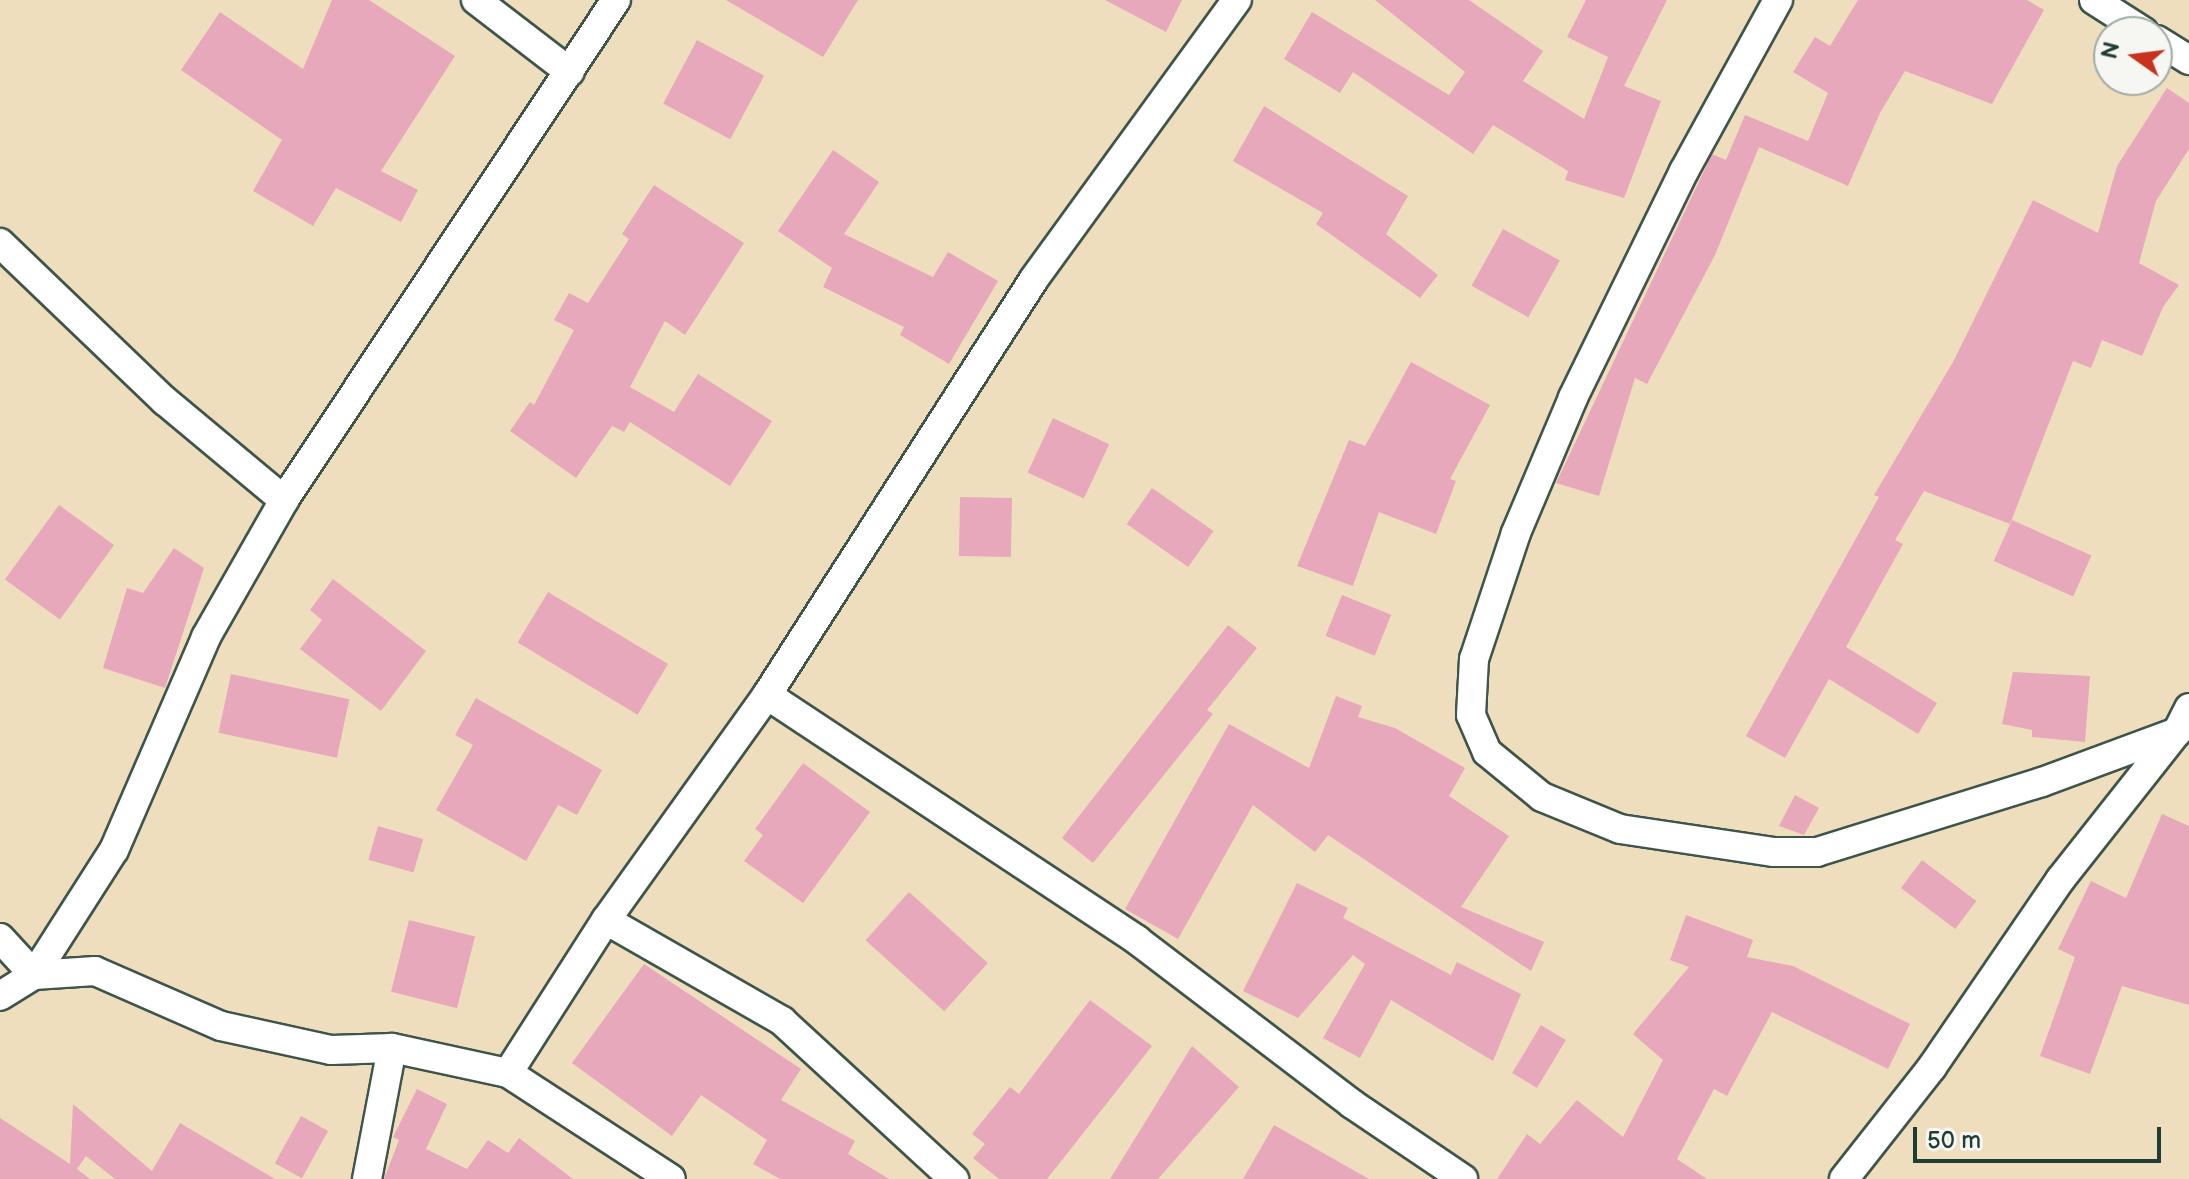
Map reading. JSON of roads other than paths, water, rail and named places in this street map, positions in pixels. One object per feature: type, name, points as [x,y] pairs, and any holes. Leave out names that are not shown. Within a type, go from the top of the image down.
[{"type":"street","points":[[476,0],[570,72]]},
{"type":"street","points":[[0,996],[34,975],[114,850],[206,637],[284,500],[616,0]]},
{"type":"street","points":[[508,1073],[606,920],[767,695],[1034,279],[1237,0]]},
{"type":"street","points":[[1778,0],[1670,200],[1573,398],[1516,533],[1474,659],[1471,715],[1487,752],[1542,797],[1620,829],[1774,852],[1817,852],[2042,782],[2183,720]]},
{"type":"street","points":[[2094,0],[2119,16]]},
{"type":"street","points":[[0,243],[165,401],[284,500]]},
{"type":"street","points":[[767,695],[1137,940],[1352,1104],[1463,1179]]},
{"type":"street","points":[[1844,1179],[1932,1067],[2060,880],[2183,720]]},
{"type":"street","points":[[606,920],[782,1021],[954,1179]]},
{"type":"street","points":[[0,938],[34,975]]},
{"type":"street","points":[[34,975],[95,971],[221,1026],[331,1050],[392,1048],[508,1073],[671,1179]]},
{"type":"street","points":[[367,1179],[392,1048]]}]
